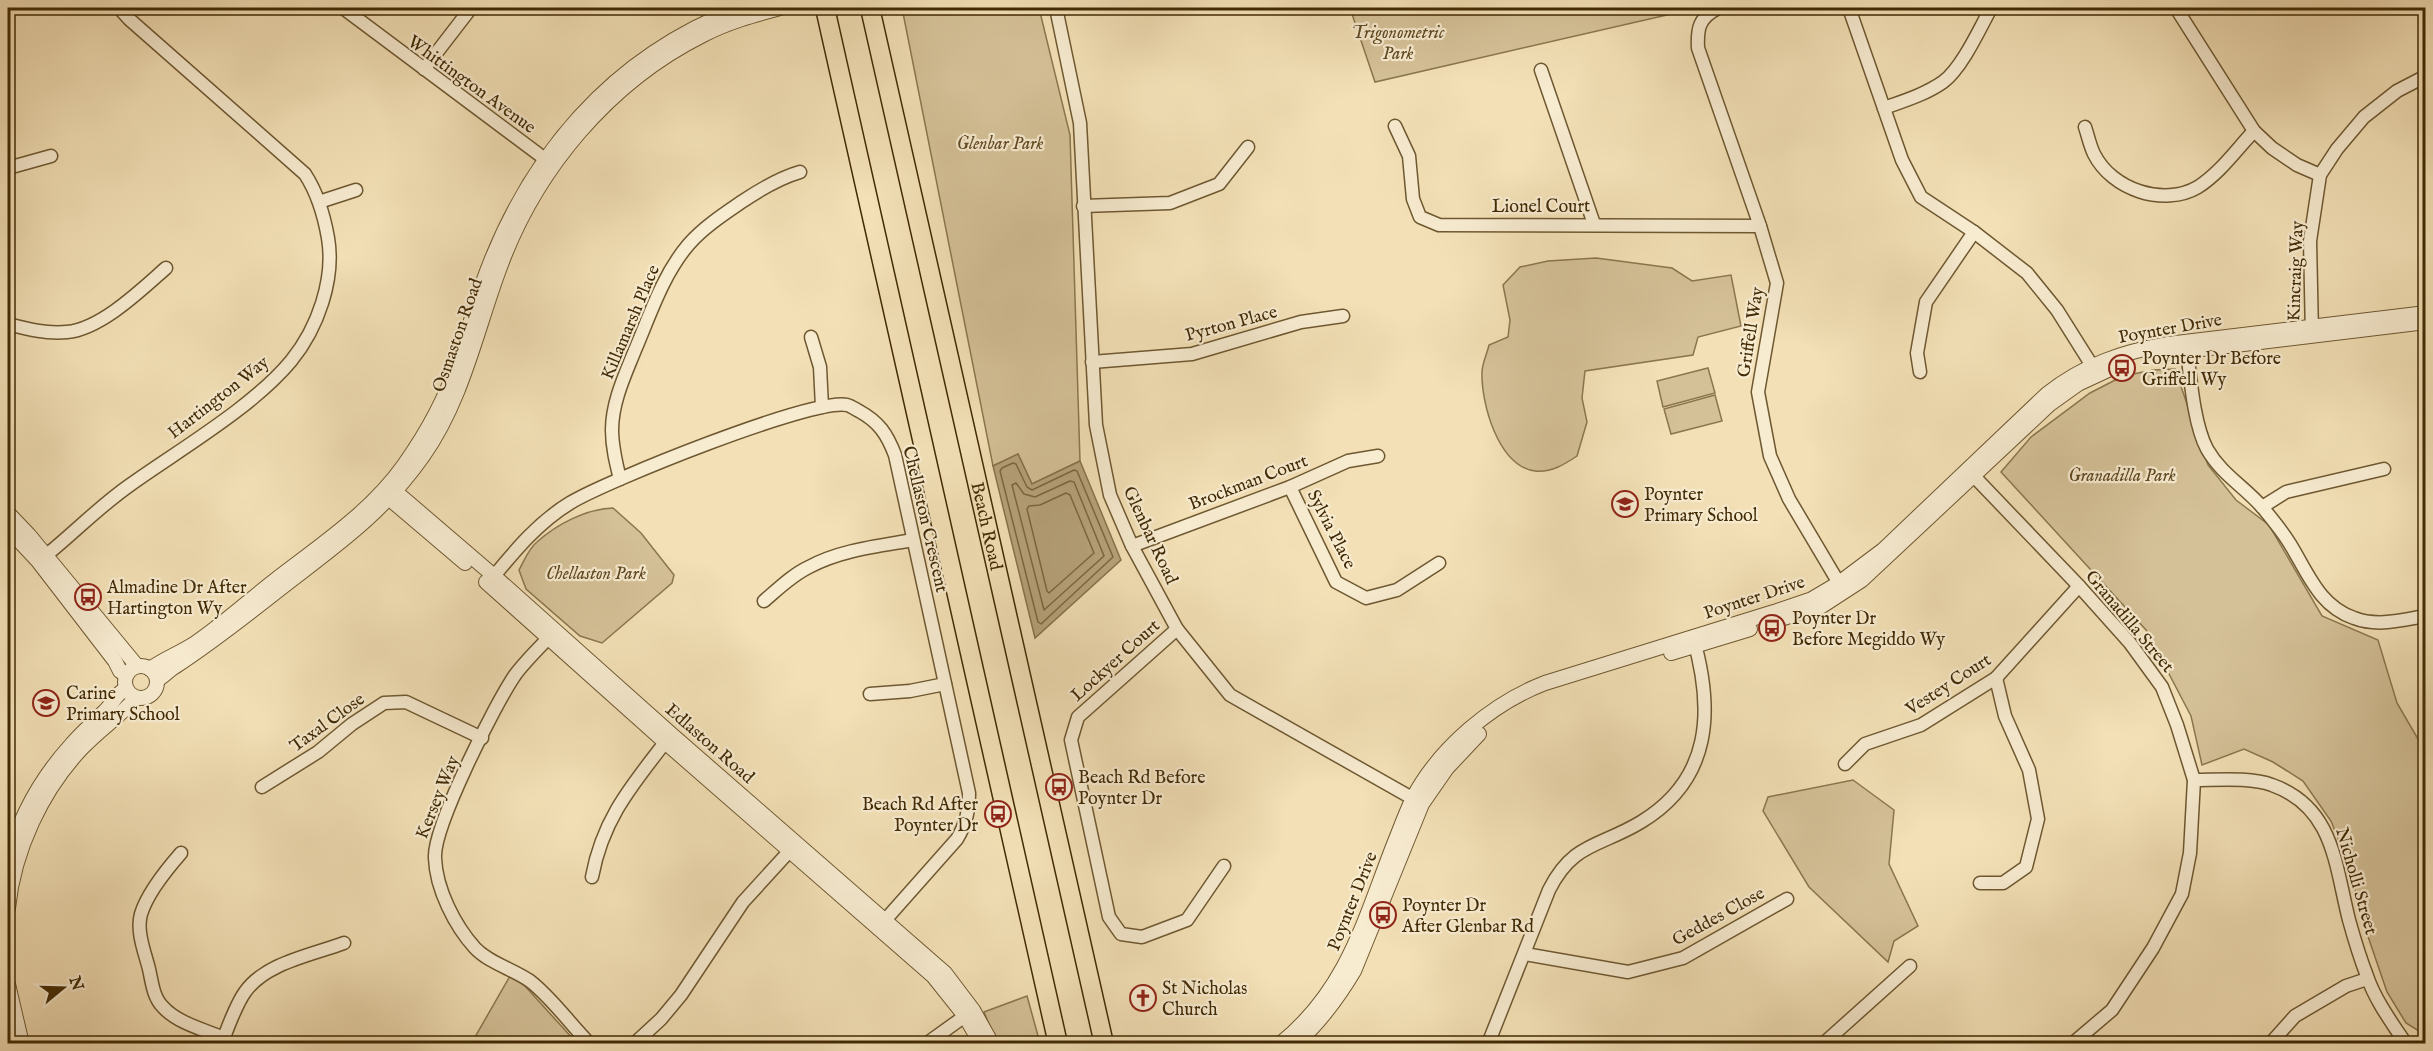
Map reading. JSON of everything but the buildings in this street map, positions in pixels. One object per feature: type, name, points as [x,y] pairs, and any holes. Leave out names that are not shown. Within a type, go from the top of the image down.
[{"type":"main road","points":[[825,8],[1058,1044]]},
{"type":"main road","name":"Beach Road","points":[[870,8],[1104,1044]]},
{"type":"street","name":"Hartington Way","points":[[42,559],[106,502],[231,414],[273,380],[292,360],[318,313],[330,267],[329,247],[314,187],[294,162],[119,8]]},
{"type":"street","name":"Whittington Avenue","points":[[343,8],[548,162]]},
{"type":"street","points":[[424,69],[471,8]]},
{"type":"street","name":"Osmaston Road","points":[[548,162],[599,97],[634,68],[674,39],[740,8]]},
{"type":"street","name":"Osmaston Road","points":[[8,858],[32,800],[47,775],[69,747],[107,710],[118,693],[214,640],[356,530],[389,491],[447,390],[498,244],[528,183],[603,107],[663,59],[704,34],[724,25],[780,8]]},
{"type":"street","name":"Glenbar Road","points":[[1056,8],[1080,123],[1096,425],[1110,495],[1132,546],[1177,629],[1230,695],[1418,801]]},
{"type":"street","name":"Griffell Way","points":[[1718,8],[1708,13],[1698,29],[1698,48],[1760,226],[1777,283],[1758,392],[1770,456],[1789,499],[1842,588]]},
{"type":"street","points":[[1849,8],[1902,160],[1921,197],[1974,232],[2028,273],[2057,310],[2095,369]]},
{"type":"street","points":[[1884,108],[1911,99],[1945,81],[1970,47],[1991,8]]},
{"type":"street","points":[[2176,8],[2254,131],[2272,148],[2297,165],[2320,175]]},
{"type":"street","points":[[1541,70],[1594,224]]},
{"type":"street","name":"Kincraig Way","points":[[2311,331],[2310,241],[2320,175],[2337,149],[2364,117],[2397,92],[2426,76]]},
{"type":"street","name":"Lionel Court","points":[[1395,126],[1409,156],[1413,199],[1420,217],[1438,225],[1760,226]]},
{"type":"street","points":[[2085,128],[2095,155],[2106,169],[2139,192],[2156,196],[2184,194],[2197,187],[2219,170],[2254,131]]},
{"type":"street","points":[[1083,206],[1170,203],[1219,184],[1248,147]]},
{"type":"street","points":[[8,168],[51,156]]},
{"type":"street","name":"Killamarsh Place","points":[[620,479],[613,447],[612,428],[615,407],[621,385],[669,273],[690,244],[713,222],[777,180],[800,172]]},
{"type":"street","points":[[319,202],[356,190]]},
{"type":"street","points":[[1920,372],[1917,353],[1926,302],[1974,232]]},
{"type":"street","points":[[8,324],[47,333],[70,332],[96,321],[119,307],[166,268]]},
{"type":"street","name":"Poynter Drive","points":[[2311,331],[2426,312]]},
{"type":"street","name":"Pyrton Place","points":[[1092,362],[1192,354],[1301,322],[1344,316]]},
{"type":"street","name":"Poynter Drive","points":[[1280,1044],[1313,1013],[1344,969],[1418,801],[1430,790],[1464,748],[1482,731],[1514,708],[1568,684],[1695,641],[1822,606],[1842,588],[1890,556],[1971,473],[2050,404],[2095,369],[2186,346],[2311,331],[2426,322]]},
{"type":"street","points":[[811,336],[820,367],[822,406]]},
{"type":"street","points":[[2186,346],[2194,405],[2206,448],[2224,473],[2262,507],[2290,544],[2304,572],[2327,603],[2353,618],[2374,623],[2426,616]]},
{"type":"street","name":"Chellaston Crescent","points":[[491,579],[531,534],[552,516],[585,495],[727,437],[822,406],[847,405],[868,416],[881,427],[895,455],[969,794],[969,812],[957,839],[882,923]]},
{"type":"street","name":"Brockman Court","points":[[1132,546],[1290,487],[1348,461],[1378,456]]},
{"type":"street","points":[[2262,507],[2286,492],[2384,469]]},
{"type":"street","name":"Granadilla Street","points":[[1971,473],[2130,643],[2162,687],[2177,725],[2194,780],[2190,853],[2182,894],[2153,948],[2112,1010],[2072,1044]]},
{"type":"street","name":"Sylvia Place","points":[[1290,487],[1336,582],[1366,597],[1398,590],[1439,563]]},
{"type":"street","name":"Edlaston Road","points":[[389,491],[668,738],[882,923],[969,1013],[992,1044]]},
{"type":"street","points":[[8,513],[139,680]]},
{"type":"street","points":[[8,529],[42,559]]},
{"type":"street","points":[[764,601],[793,577],[821,561],[914,540]]},
{"type":"street","name":"Vestey Court","points":[[1845,764],[1865,744],[1921,726],[1996,678],[2079,586]]},
{"type":"street","name":"Lockyer Court","points":[[1177,629],[1078,717],[1071,740],[1109,917],[1121,934],[1142,938],[1187,920],[1224,866]]},
{"type":"street","name":"Kersey Way","points":[[552,635],[515,675],[459,784],[436,840],[434,856],[436,874],[442,892],[459,926],[476,950],[532,983],[590,1044]]},
{"type":"street","points":[[1488,1044],[1558,871],[1577,852],[1641,822],[1674,798],[1691,772],[1702,746],[1705,705],[1702,672],[1695,641]]},
{"type":"street","points":[[1980,883],[2003,884],[2026,867],[2038,819],[2030,770],[2005,716],[1996,678]]},
{"type":"street","name":"Osmaston Road","points":[[8,908],[22,847],[52,786],[139,680]]},
{"type":"street","points":[[870,694],[902,692],[945,684]]},
{"type":"street","name":"Taxal Close","points":[[262,786],[318,752],[352,724],[384,703],[406,702],[482,738]]},
{"type":"street","points":[[592,877],[600,840],[614,813],[629,788],[668,738]]},
{"type":"street","name":"Nicholli Street","points":[[2194,780],[2229,780],[2270,784],[2295,796],[2314,812],[2327,832],[2367,979],[2406,1044]]},
{"type":"street","name":"Poynter Drive","points":[[1296,1044],[1312,1030],[1335,1002],[1354,971],[1418,801]]},
{"type":"street","points":[[634,1044],[661,1019],[681,995],[699,971],[716,940],[736,911],[793,847]]},
{"type":"street","points":[[181,854],[165,871],[141,915],[141,936],[152,985],[157,1000],[173,1016],[223,1041],[244,993],[255,981],[277,967],[344,943]]},
{"type":"street","name":"Geddes Close","points":[[1525,954],[1628,972],[1683,958],[1787,899]]},
{"type":"street","points":[[1823,1044],[1910,966]]},
{"type":"street","points":[[2270,1044],[2295,1016],[2346,986],[2367,979]]},
{"type":"street","points":[[8,984],[22,1044]]},
{"type":"street","points":[[926,1044],[969,1013]]},
{"type":"street","name":"Edlaston Road","points":[[969,1013],[981,1044]]},
{"type":"street","points":[[8,1034],[10,1044]]},
{"type":"green space","name":"Glenbar Park","points":[[902,8],[1039,8],[1070,135],[1080,461],[1032,484],[1018,454],[993,466]]},
{"type":"green space","name":"Trigonometric Park","points":[[1350,8],[1664,8],[1667,15],[1375,82]]},
{"type":"green space","points":[[1596,258],[1672,268],[1692,281],[1731,275],[1741,326],[1698,337],[1693,355],[1585,371],[1582,398],[1587,422],[1577,456],[1552,469],[1535,471],[1522,467],[1511,458],[1494,431],[1482,385],[1482,369],[1489,345],[1508,337],[1510,320],[1503,285],[1520,267],[1548,261]]},
{"type":"green space","points":[[1708,368],[1715,393],[1663,407],[1657,381]]},
{"type":"green space","name":"Granadilla Park","points":[[2175,369],[2208,465],[2236,500],[2269,525],[2322,616],[2378,640],[2397,703],[2425,751],[2425,1035],[2406,1023],[2387,992],[2362,919],[2349,866],[2331,821],[2303,781],[2273,762],[2244,749],[2202,765],[2191,716],[2146,630],[2001,472],[2031,437],[2090,393],[2123,376],[2153,370]]},
{"type":"green space","points":[[1715,395],[1722,421],[1671,434],[1664,409]]},
{"type":"green space","name":"Chellaston Park","points":[[613,508],[641,533],[674,575],[672,583],[602,643],[580,636],[526,589],[519,570],[537,542],[554,529],[582,514]]},
{"type":"green space","points":[[1853,780],[1894,810],[1889,864],[1918,926],[1894,941],[1888,962],[1809,887],[1763,811],[1768,797]]},
{"type":"green space","points":[[510,976],[525,986],[574,1040],[571,1044],[471,1044]]},
{"type":"green space","points":[[1027,996],[1040,1043],[997,1043],[984,1012]]},
{"type":"water","points":[[1018,454],[1032,484],[1080,461],[1121,560],[1035,638],[993,466]]},
{"type":"place","name":"Poynter Dr Before Griffell Wy","points":[[2122,368]]},
{"type":"place","name":"Poynter Primary School","points":[[1625,504]]},
{"type":"place","name":"Almadine Dr After Hartington Wy","points":[[88,597]]},
{"type":"place","name":"Poynter Dr Before Megiddo Wy","points":[[1772,628]]},
{"type":"place","name":"Carine Primary School","points":[[46,703]]},
{"type":"place","name":"Beach Rd Before Poynter Dr","points":[[1059,787]]},
{"type":"place","name":"Beach Rd After Poynter Dr","points":[[998,814]]},
{"type":"place","name":"Poynter Dr After Glenbar Rd","points":[[1383,915]]},
{"type":"place","name":"St Nicholas Church","points":[[1143,998]]}]
